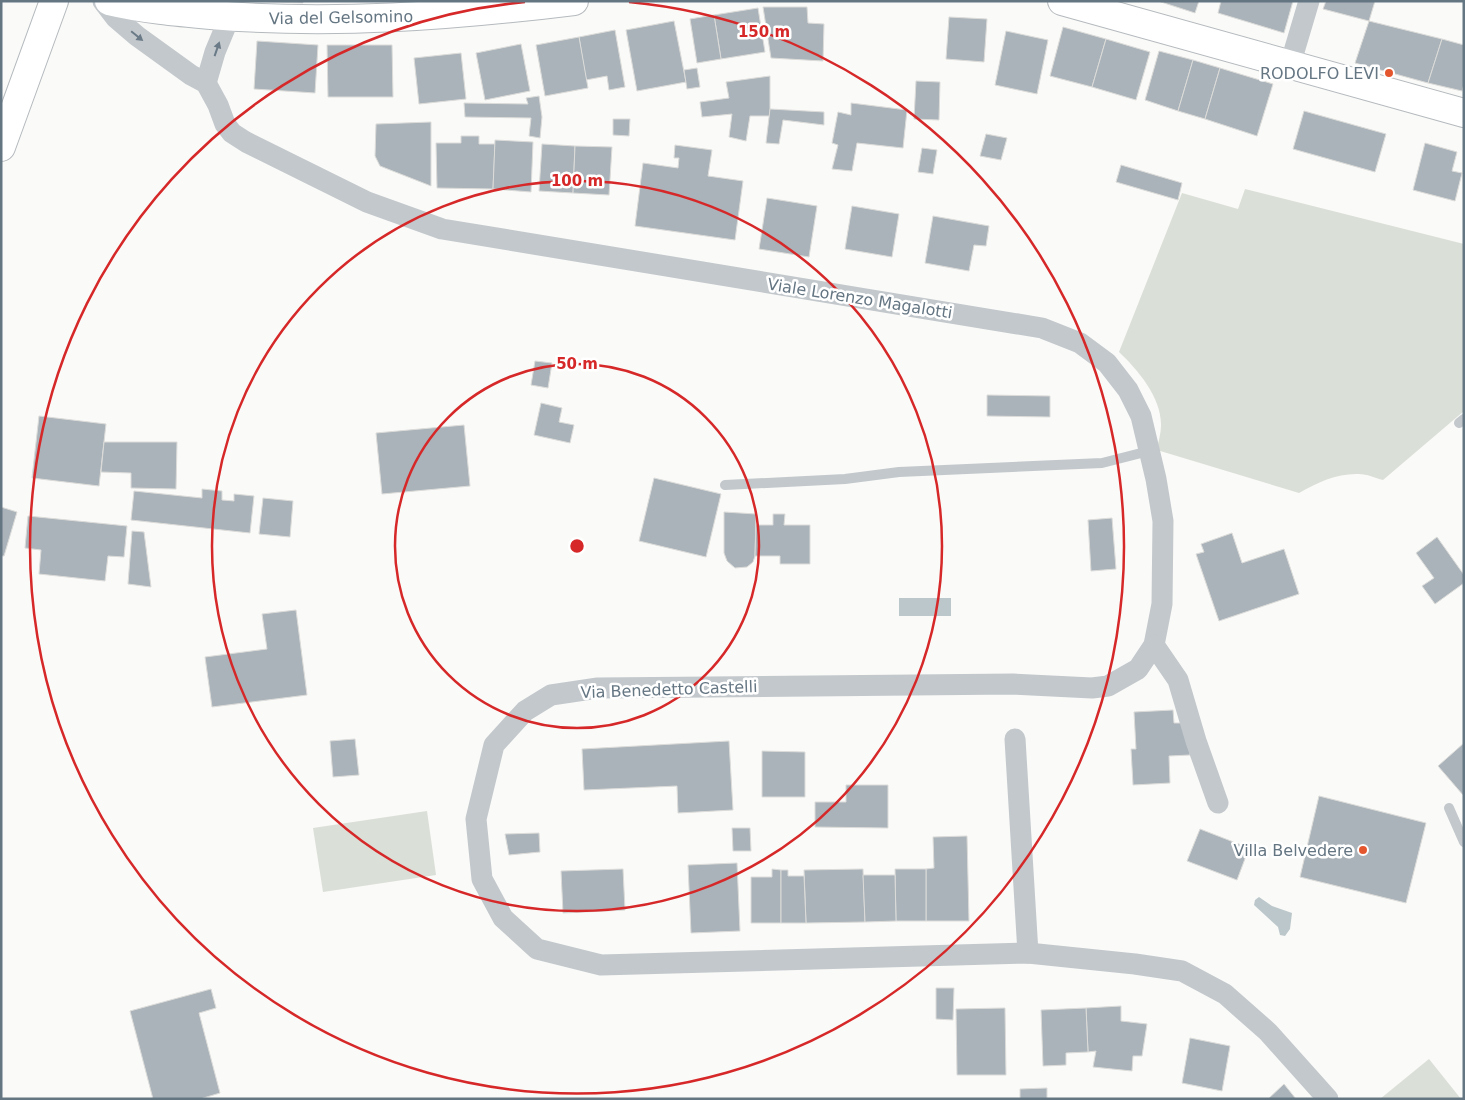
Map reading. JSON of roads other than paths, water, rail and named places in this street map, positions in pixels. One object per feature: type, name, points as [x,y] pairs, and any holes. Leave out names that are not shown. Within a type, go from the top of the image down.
[{"type":"main road","points":[[1,147],[54,1]]},
{"type":"main road","name":"Via del Gelsomino","points":[[109,1],[166,11],[296,20],[364,19],[486,12],[574,1]]},
{"type":"main road","points":[[1062,1],[1464,113]]},
{"type":"street","points":[[103,1],[116,18],[137,36],[191,75],[206,83],[215,52],[230,16]]},
{"type":"street","points":[[1290,65],[1309,1]]},
{"type":"street","name":"Viale Lorenzo Magalotti","points":[[206,83],[218,105],[225,124],[232,133],[246,142],[367,202],[442,229],[1033,326],[1080,343],[1107,363],[1128,390],[1141,416],[1156,479],[1163,521],[1162,604],[1154,645],[1138,669],[1120,681],[1108,686],[1092,688],[1013,684]]},
{"type":"street","points":[[1154,645],[1178,680],[1196,741],[1218,802]]},
{"type":"street","name":"Via Benedetto Castelli","points":[[1013,684],[598,688],[551,695],[525,711],[494,745],[476,819],[482,879],[503,918],[537,949],[601,965],[1028,953],[1182,971],[1225,994],[1268,1032],[1328,1099]]},
{"type":"street","points":[[1015,739],[1028,953]]},
{"type":"lane","points":[[725,485],[845,479],[900,472],[1102,463],[1149,451]]},
{"type":"lane","points":[[1449,808],[1464,842]]},
{"type":"place","name":"RODOLFO LEVI","points":[[1389,73]]},
{"type":"place","name":"Villa Belvedere","points":[[1363,850]]}]
